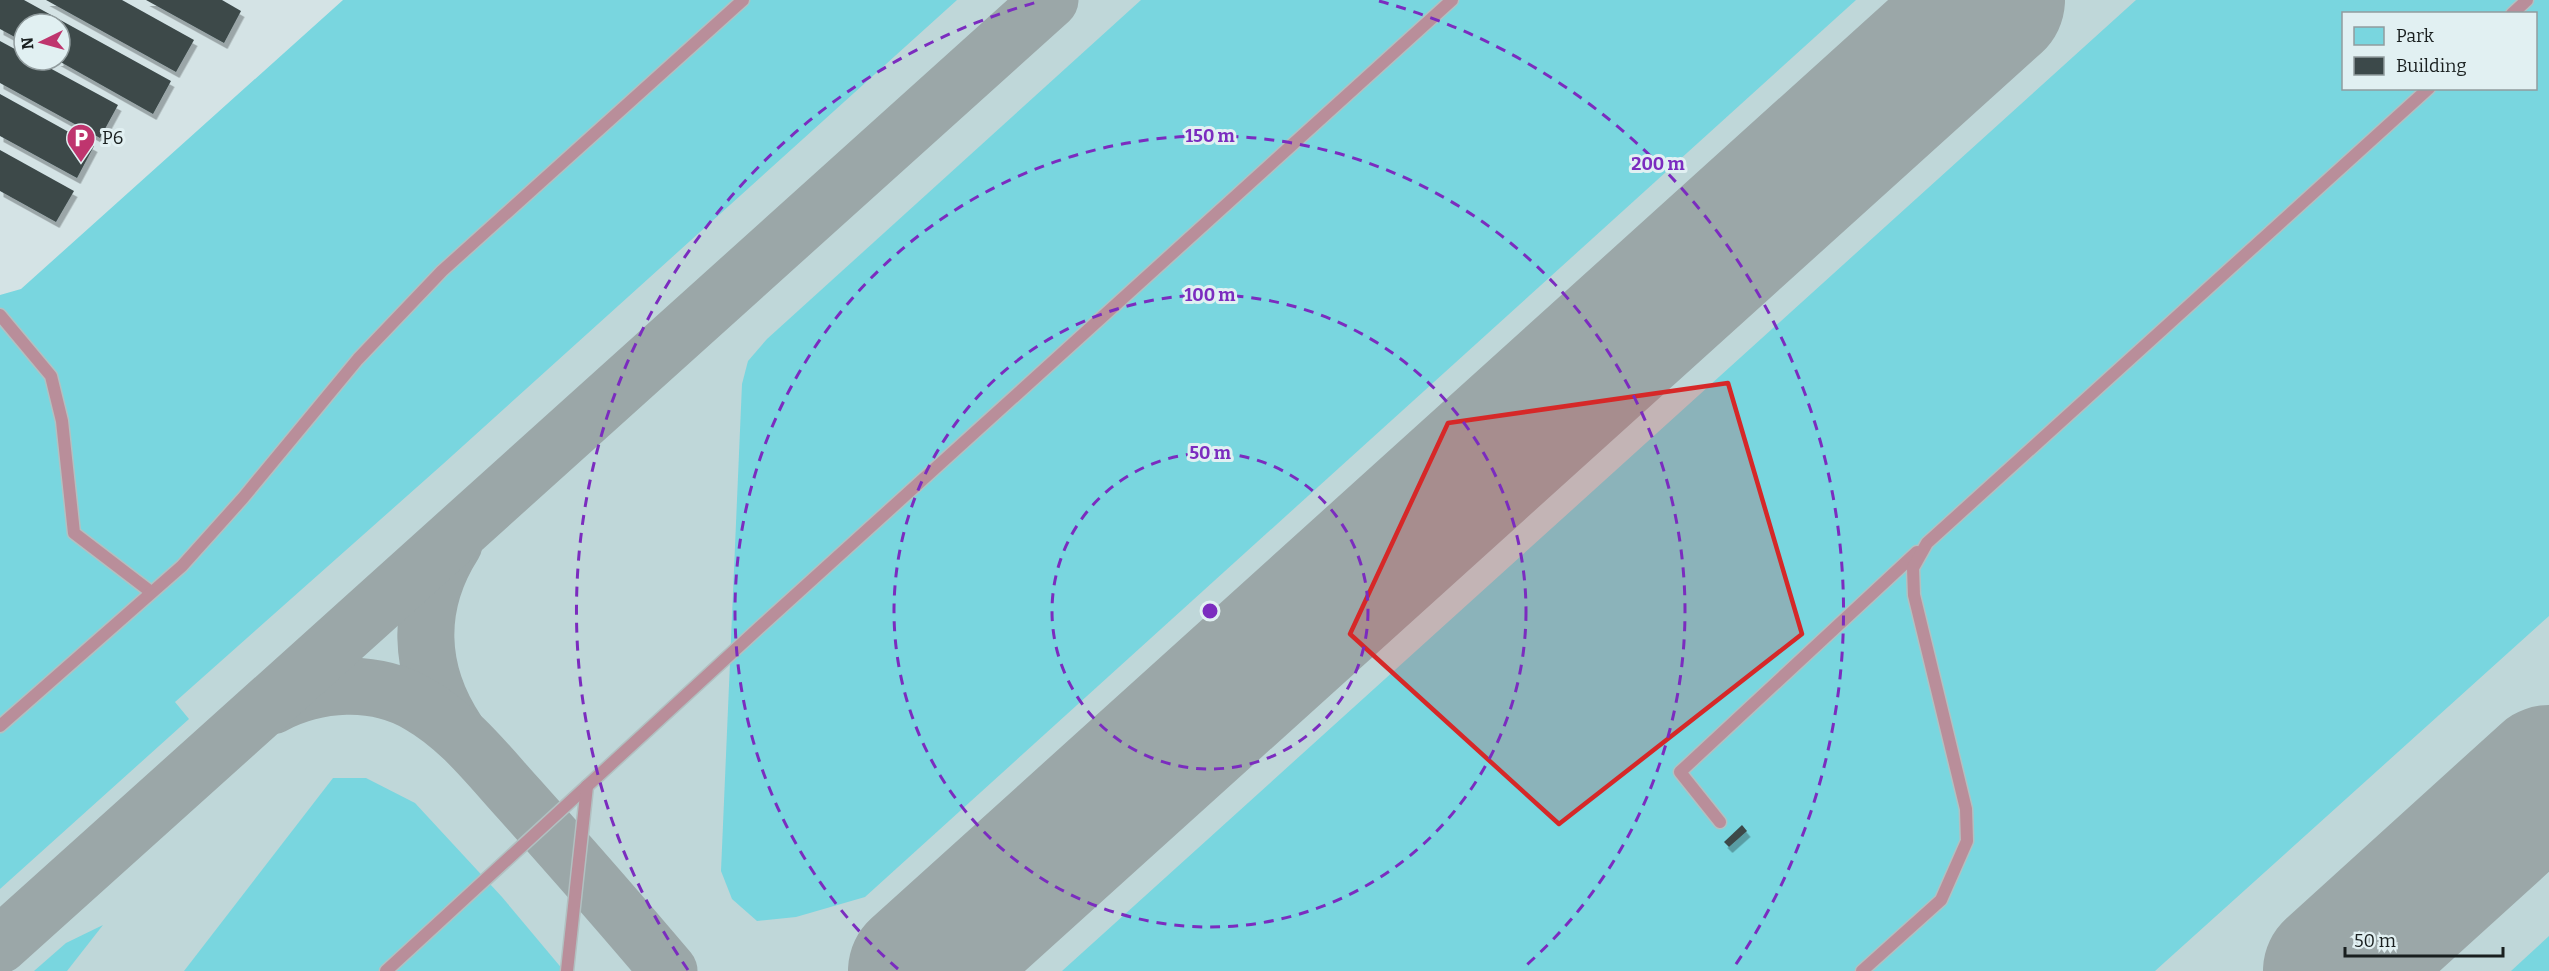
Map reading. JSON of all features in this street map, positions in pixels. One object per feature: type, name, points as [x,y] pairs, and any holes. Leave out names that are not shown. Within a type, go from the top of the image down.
[{"type":"lane","points":[[0,726],[182,566],[243,498],[358,359],[442,271],[743,0]]},
{"type":"lane","points":[[386,971],[760,627],[1452,0]]},
{"type":"lane","points":[[2514,12],[2527,0]]},
{"type":"lane","points":[[1720,822],[1680,772],[1927,543],[2427,90]]},
{"type":"lane","points":[[0,315],[51,376],[62,421],[74,533],[151,592]]},
{"type":"lane","points":[[1862,971],[1941,900],[1967,841],[1966,809],[1914,595],[1913,568],[1927,543]]},
{"type":"lane","points":[[567,971],[587,786]]},
{"type":"highlighted area","points":[[1728,383],[1802,634],[1559,824],[1350,634],[1448,423]]},
{"type":"shaded area","points":[[695,0],[2549,0],[2549,971],[0,971],[0,587]]},
{"type":"green space","points":[[343,0],[957,0],[443,464],[175,702],[189,719],[0,889],[0,295],[21,289]]},
{"type":"green space","points":[[1141,0],[1856,0],[865,897],[796,917],[757,921],[732,899],[721,871],[742,384],[748,361],[767,339]]},
{"type":"green space","points":[[2136,0],[2549,0],[2549,616],[2155,971],[1062,971]]},
{"type":"green space","points":[[333,778],[366,778],[415,803],[502,897],[564,971],[184,971]]},
{"type":"green space","points":[[103,925],[67,971],[34,971],[66,943]]},
{"type":"green space","points":[[2549,936],[2549,971],[2511,971]]},
{"type":"building","points":[[0,0],[24,0],[46,12],[12,12],[12,36],[0,29]]},
{"type":"building","points":[[46,0],[122,0],[194,40],[176,72],[72,14],[72,12],[68,12]]},
{"type":"building","points":[[146,0],[222,0],[241,11],[224,43]]},
{"type":"building","points":[[72,26],[171,81],[153,114],[72,68]]},
{"type":"building","points":[[0,41],[12,48],[12,72],[57,72],[118,105],[100,138],[0,83]]},
{"type":"building","points":[[0,94],[94,146],[77,178],[0,136]]},
{"type":"building","points":[[0,150],[74,191],[56,222],[0,191]]},
{"type":"building","points":[[1742,825],[1747,831],[1729,847],[1724,842]]},
{"type":"taxiway","points":[[0,945],[1050,0]]},
{"type":"taxiway","points":[[454,544],[441,567],[432,591],[427,614],[426,638],[428,662],[434,685],[457,731]]},
{"type":"taxiway","points":[[272,706],[308,692],[346,686],[384,690],[403,696],[434,714],[485,760],[669,971]]},
{"type":"runway","points":[[919,971],[1994,0]]},
{"type":"runway","points":[[2334,971],[2549,776]]},
{"type":"place","name":"P6","points":[[81,164]]}]
